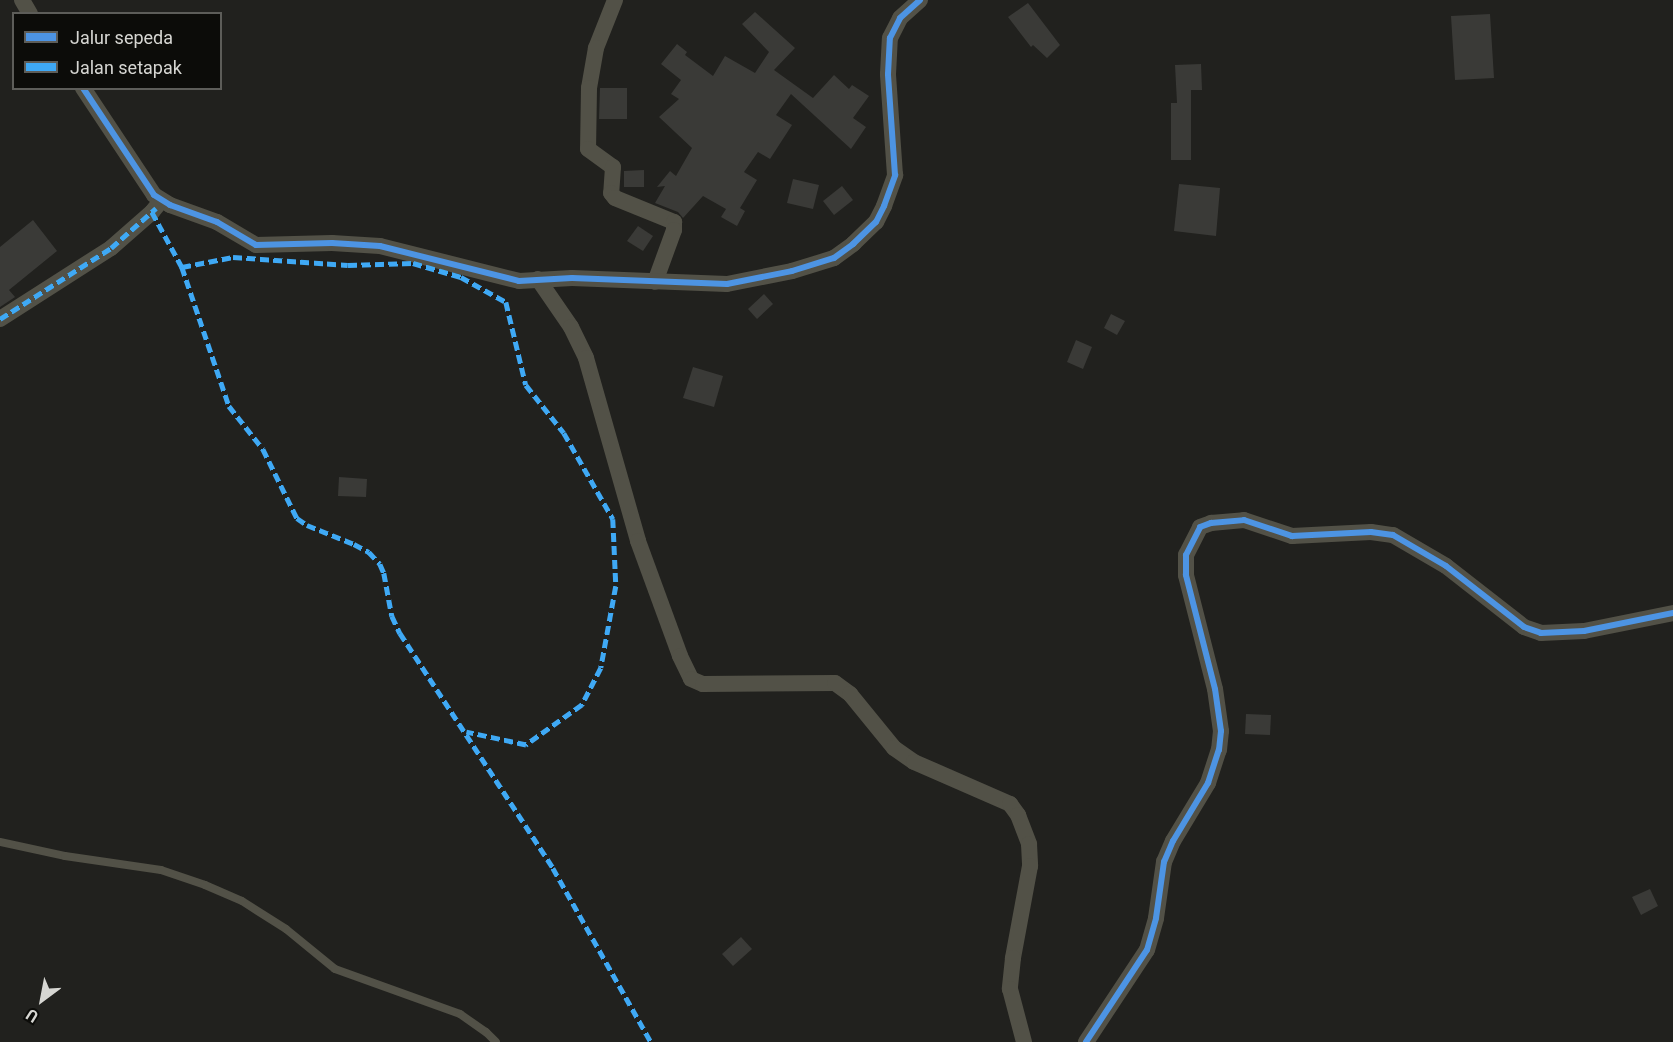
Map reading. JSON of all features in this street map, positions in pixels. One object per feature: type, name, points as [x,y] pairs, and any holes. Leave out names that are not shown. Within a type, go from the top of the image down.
[{"type":"street","points":[[615,0],[596,48],[589,88],[588,149],[613,167],[611,193],[615,198],[674,222],[674,230],[655,282]]},
{"type":"street","points":[[84,90],[142,181],[161,201],[217,222],[255,245],[357,243],[402,250],[519,281],[538,279],[727,284],[792,271],[834,258],[871,227],[884,206],[895,175],[888,74],[890,38],[900,18],[920,0]]},
{"type":"street","points":[[0,319],[111,248],[152,212],[161,201]]},
{"type":"street","points":[[538,279],[571,327],[586,358],[638,541],[680,656],[692,679],[704,684],[835,683],[849,694],[894,748],[914,762],[1010,804],[1018,815],[1029,844],[1030,866],[1014,948],[1010,989],[1024,1042]]},
{"type":"street","points":[[1086,1042],[1147,950],[1156,918],[1164,862],[1173,841],[1208,783],[1219,750],[1220,718],[1215,689],[1186,575],[1186,555],[1200,526],[1244,520],[1292,536],[1371,532],[1393,535],[1446,566],[1524,627],[1541,633],[1584,631],[1673,613]]},
{"type":"lane","points":[[0,842],[65,856],[161,870],[205,885],[242,901],[286,929],[335,969],[460,1014],[496,1042]]},
{"type":"building","points":[[1028,3],[1060,45],[1047,58],[1033,45],[1031,47],[1008,17]]},
{"type":"building","points":[[755,12],[795,48],[774,70],[813,98],[834,75],[849,89],[852,85],[869,96],[853,118],[866,127],[851,149],[791,94],[776,115],[792,125],[770,159],[758,152],[744,172],[757,180],[740,208],[745,211],[737,226],[721,217],[726,209],[703,196],[683,218],[678,212],[655,203],[665,186],[657,187],[670,171],[676,176],[692,148],[659,117],[679,99],[671,94],[681,80],[661,64],[677,44],[687,52],[685,55],[713,76],[725,56],[755,73],[769,52],[742,24]]},
{"type":"building","points":[[1490,14],[1494,78],[1455,80],[1451,16]]},
{"type":"building","points":[[1201,64],[1202,90],[1191,90],[1191,160],[1171,160],[1171,103],[1177,103],[1175,65]]},
{"type":"building","points":[[600,88],[627,88],[627,119],[599,119]]},
{"type":"building","points":[[644,170],[644,187],[624,187],[624,171]]},
{"type":"building","points":[[793,179],[819,185],[813,209],[787,203]]},
{"type":"building","points":[[1179,184],[1220,188],[1216,236],[1174,231]]},
{"type":"building","points":[[842,186],[853,200],[834,215],[823,201]]},
{"type":"building","points":[[33,220],[57,251],[9,290],[15,297],[0,307],[0,247]]},
{"type":"building","points":[[638,226],[653,236],[643,251],[627,241]]},
{"type":"building","points":[[764,294],[773,304],[757,319],[748,309]]},
{"type":"building","points":[[1111,314],[1125,321],[1117,335],[1104,328]]},
{"type":"building","points":[[1076,340],[1092,347],[1083,369],[1067,362]]},
{"type":"building","points":[[693,367],[723,376],[714,407],[683,398]]},
{"type":"building","points":[[339,477],[367,479],[366,497],[338,496]]},
{"type":"building","points":[[1246,714],[1271,715],[1270,735],[1245,734]]},
{"type":"building","points":[[1650,889],[1658,906],[1641,915],[1632,897]]},
{"type":"building","points":[[741,937],[752,949],[733,966],[722,954]]},
{"type":"marked path","points":[[0,319],[111,248],[156,208]]},
{"type":"marked path","points":[[152,212],[182,267],[229,406],[263,449],[297,518],[307,525],[369,552],[380,564],[384,573],[392,616],[400,633],[553,868],[651,1042]]},
{"type":"marked path","points":[[182,267],[233,257],[348,265],[413,263],[461,277],[506,302],[526,385],[564,433],[613,519],[616,586],[601,668],[582,705],[526,745],[466,732]]},
{"type":"cycle path","points":[[84,90],[154,195],[170,205],[217,222],[256,245],[332,243],[380,246],[519,281],[572,278],[727,284],[792,271],[834,258],[876,222],[895,175],[888,74],[890,38],[900,18],[920,0]]},
{"type":"cycle path","points":[[1086,1042],[1147,950],[1156,918],[1164,862],[1173,841],[1208,783],[1219,750],[1221,731],[1215,689],[1186,575],[1186,555],[1200,527],[1211,523],[1244,520],[1292,536],[1371,532],[1393,535],[1446,566],[1524,627],[1541,633],[1584,631],[1673,613]]}]
